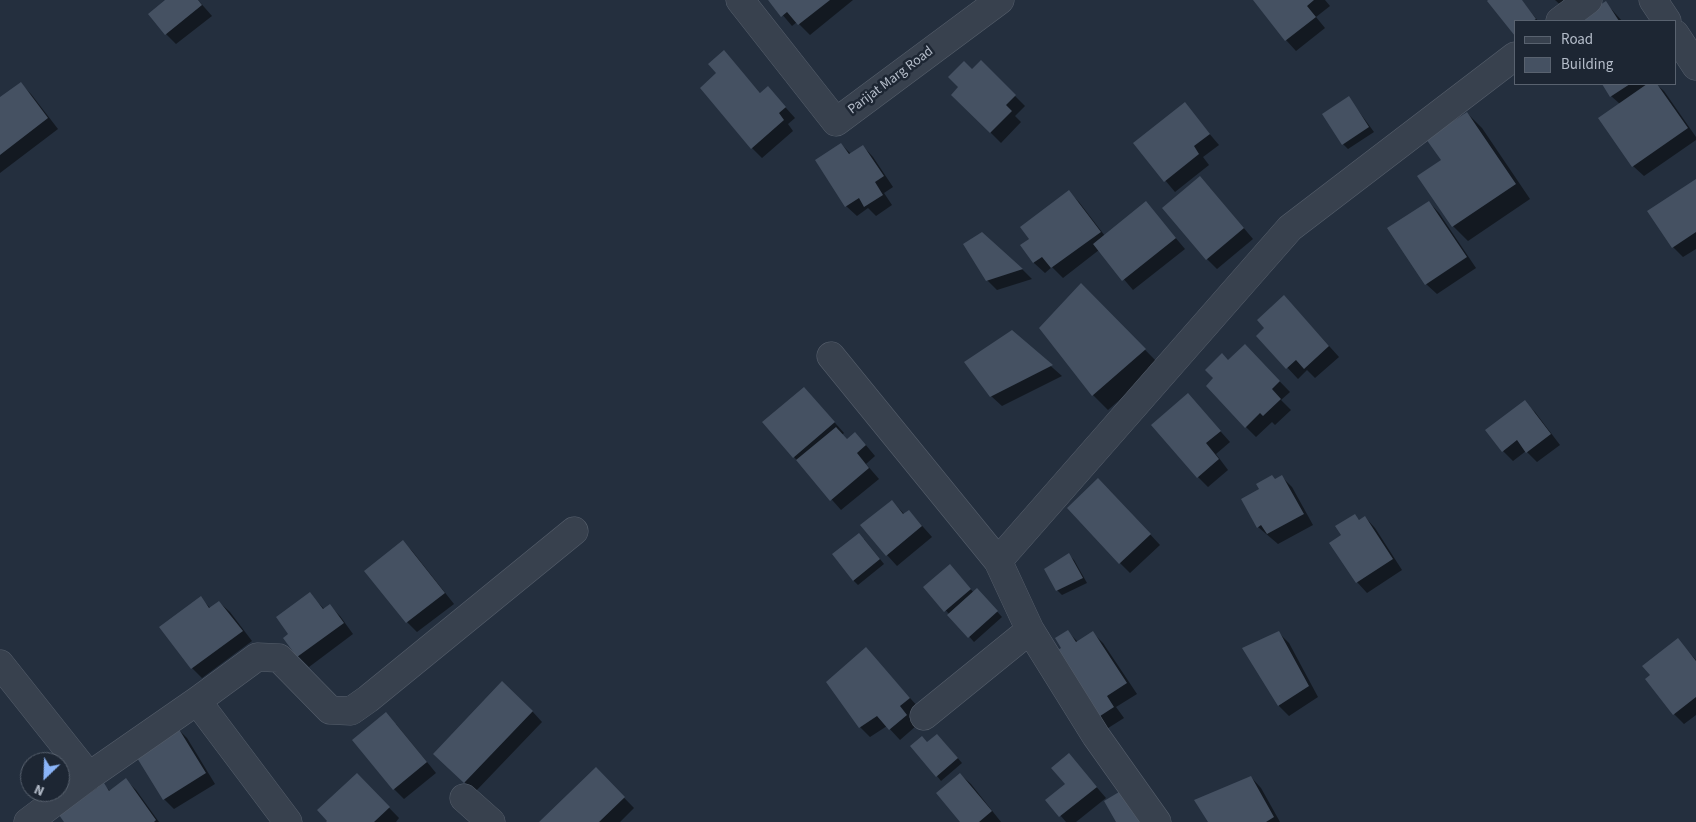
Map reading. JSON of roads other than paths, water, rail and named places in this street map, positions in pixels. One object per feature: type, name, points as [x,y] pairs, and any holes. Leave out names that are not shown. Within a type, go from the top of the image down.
[{"type":"street","name":"Parijat Marg Road","points":[[740,0],[836,122],[1000,0]]},
{"type":"street","points":[[1561,20],[1588,0]]},
{"type":"street","points":[[1653,0],[1665,20]]},
{"type":"street","points":[[1676,36],[1696,66]]},
{"type":"street","points":[[998,561],[1290,228],[1514,57]]},
{"type":"street","points":[[831,356],[998,561],[1030,630],[1096,736],[1157,822]]},
{"type":"street","points":[[28,822],[89,776],[257,657],[278,658],[330,710],[351,711],[574,531]]},
{"type":"street","points":[[924,716],[1030,630]]},
{"type":"street","points":[[0,664],[89,776]]},
{"type":"street","points":[[197,701],[288,822]]},
{"type":"street","points":[[464,798],[491,822]]}]
